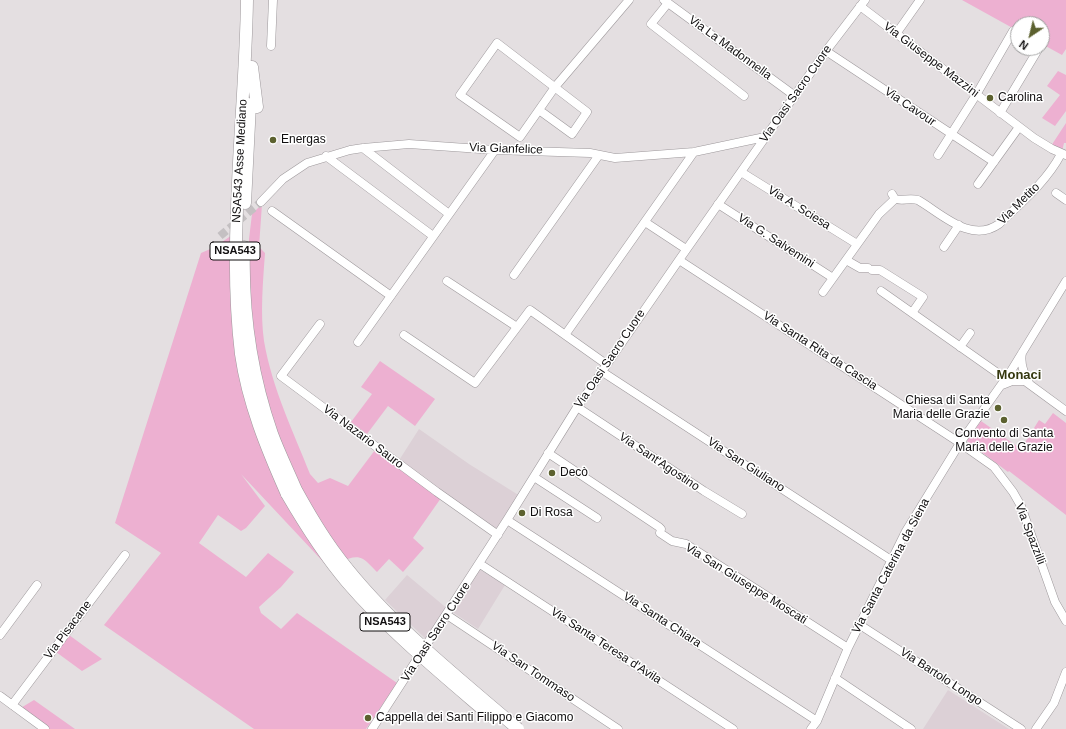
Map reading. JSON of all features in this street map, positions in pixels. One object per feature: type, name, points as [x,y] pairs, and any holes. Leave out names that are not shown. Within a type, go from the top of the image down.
[{"type":"highway","name":"NSA543 Asse Mediano","points":[[247,0],[245,66],[240,126],[235,261],[238,320],[242,354],[247,383],[263,439],[324,554],[347,582],[379,617],[506,729]]},
{"type":"highway","name":"NSA543 Asse Mediano","points":[[254,0],[243,262],[249,346],[256,381],[265,414],[291,492]]},
{"type":"highway","points":[[252,68],[257,107]]},
{"type":"highway","points":[[246,187],[252,171],[257,164]]},
{"type":"highway","points":[[291,492],[311,516],[333,550],[382,607],[434,656],[518,729]]},
{"type":"street","points":[[271,46],[273,0]]},
{"type":"street","points":[[539,110],[572,134],[587,112],[555,87],[497,44],[460,95],[520,137],[555,87],[629,0]]},
{"type":"street","points":[[896,34],[920,0]]},
{"type":"street","points":[[666,1],[651,24],[744,96]]},
{"type":"street","name":"Via La Madonnella","points":[[666,1],[795,96]]},
{"type":"street","name":"Via Giuseppe Mazzini","points":[[862,3],[896,34],[1000,113],[1034,138],[1064,154]]},
{"type":"street","name":"Via Oasi Sacro Cuore","points":[[372,729],[480,564],[577,407],[686,249],[826,51],[862,3]]},
{"type":"street","points":[[938,155],[976,95],[1010,36]]},
{"type":"street","name":"Via Cavour","points":[[826,51],[994,162]]},
{"type":"street","points":[[1000,113],[1034,56]]},
{"type":"street","points":[[978,184],[1019,127]]},
{"type":"street","name":"Via Gianfelice","points":[[261,202],[283,179],[307,162],[350,150],[363,148],[410,144],[495,150],[590,153],[615,158],[694,152],[766,137]]},
{"type":"street","points":[[363,148],[449,214]]},
{"type":"street","points":[[358,342],[495,150]]},
{"type":"street","points":[[565,335],[694,152]]},
{"type":"street","name":"Via Metito","points":[[823,292],[857,244],[894,196],[899,200],[912,198],[918,200],[964,229],[983,231],[992,229],[1000,224],[1042,181],[1064,154]]},
{"type":"street","points":[[514,275],[599,155]]},
{"type":"street","points":[[326,156],[433,236]]},
{"type":"street","name":"Via A. Sciesa","points":[[741,172],[857,244]]},
{"type":"street","points":[[1056,193],[1066,200]]},
{"type":"street","name":"Via G. Salvemini","points":[[718,204],[833,278]]},
{"type":"street","points":[[272,211],[391,296]]},
{"type":"street","points":[[645,222],[686,249]]},
{"type":"street","points":[[944,247],[959,226]]},
{"type":"street","name":"Via Santa Rita da Cascia","points":[[679,260],[960,443]]},
{"type":"street","points":[[846,260],[860,268],[880,270],[923,297],[912,313]]},
{"type":"street","points":[[404,335],[475,383],[517,327],[447,281]]},
{"type":"street","name":"Via Santa Caterina da Siena","points":[[811,729],[817,721],[848,648],[906,531],[960,443],[1006,379],[1063,293],[1066,281]]},
{"type":"street","points":[[882,291],[1006,379]]},
{"type":"street","name":"Via San Giuliano","points":[[517,327],[530,310],[565,335],[604,367],[891,560]]},
{"type":"street","name":"Via Nazario Sauro","points":[[320,324],[281,376],[437,492],[498,535]]},
{"type":"street","points":[[960,346],[970,333]]},
{"type":"street","points":[[1023,352],[1022,361],[1025,380]]},
{"type":"street","points":[[1011,371],[1014,376],[1025,380],[1066,411]]},
{"type":"street","points":[[1000,387],[1008,382],[1025,380]]},
{"type":"street","name":"Via Sant'Agostino","points":[[577,407],[704,491],[742,514]]},
{"type":"street","name":"Via Spazzilli","points":[[960,443],[994,467],[1013,492],[1021,506],[1055,602],[1066,621]]},
{"type":"street","name":"Via San Giuseppe Moscati","points":[[548,453],[659,527],[661,529],[660,533],[672,541],[686,544],[848,648]]},
{"type":"street","points":[[534,477],[597,518]]},
{"type":"street","name":"Via Santa Chiara","points":[[508,520],[817,721]]},
{"type":"street","name":"Via Pisacane","points":[[12,705],[124,555]]},
{"type":"street","name":"Via Santa Teresa d'Avila","points":[[480,564],[733,729]]},
{"type":"street","points":[[0,635],[37,585]]},
{"type":"street","name":"Via San Tommaso","points":[[447,615],[618,729]]},
{"type":"street","name":"Via Bartolo Longo","points":[[860,625],[1021,729]]},
{"type":"street","points":[[1036,729],[1054,703],[1066,672]]},
{"type":"street","points":[[835,678],[911,729]]},
{"type":"street","points":[[0,696],[45,729]]},
{"type":"shaded area","points":[[962,0],[1066,0],[1066,49],[1062,55],[1050,48],[1050,16],[1010,16],[1010,27]]},
{"type":"shaded area","points":[[1058,71],[1066,75],[1066,111],[1055,126],[1042,118],[1060,95],[1047,86]]},
{"type":"shaded area","points":[[1066,123],[1066,143],[1064,143],[1062,151],[1051,146]]},
{"type":"shaded area","points":[[262,204],[259,247],[265,253],[262,309],[264,341],[272,376],[310,474],[318,483],[330,478],[348,486],[375,450],[441,498],[413,538],[424,548],[403,572],[389,559],[377,572],[363,559],[355,557],[329,568],[241,474],[265,506],[246,528],[241,531],[218,515],[199,543],[246,577],[268,553],[294,572],[281,587],[259,607],[261,613],[281,629],[297,613],[397,683],[366,729],[254,729],[104,625],[161,553],[115,523],[201,253],[215,247],[232,235],[232,290],[282,451],[262,386],[251,320],[249,239],[252,214]]},
{"type":"shaded area","points":[[380,361],[435,399],[415,426],[388,406],[367,434],[351,422],[372,394],[361,387]]},
{"type":"shaded area","points":[[1053,413],[1066,423],[1066,515],[967,441],[981,421],[1021,449],[1039,420],[1045,424]]},
{"type":"shaded area","points":[[419,429],[469,464],[520,496],[495,536],[396,465]]},
{"type":"shaded area","points":[[479,569],[505,585],[478,629],[451,611]]},
{"type":"shaded area","points":[[407,575],[449,610],[428,641],[385,600]]},
{"type":"shaded area","points":[[69,635],[102,659],[82,671],[56,652]]},
{"type":"shaded area","points":[[948,690],[1009,729],[923,729]]},
{"type":"shaded area","points":[[34,700],[75,729],[49,729],[19,709]]},
{"type":"tunnel","points":[[220,236],[261,202]]},
{"type":"place","name":"Carolina","points":[[990,98]]},
{"type":"place","name":"Energas","points":[[273,140]]},
{"type":"place","name":"Chiesa di Santa Maria delle Grazie","points":[[998,408]]},
{"type":"place","name":"Convento di Santa Maria delle Grazie","points":[[1004,420]]},
{"type":"place","name":"Decò","points":[[552,473]]},
{"type":"place","name":"Di Rosa","points":[[522,513]]},
{"type":"place","name":"Cappella dei Santi Filippo e Giacomo","points":[[368,718]]},
{"type":"district","name":"Monaci","points":[[1019,375]]}]
